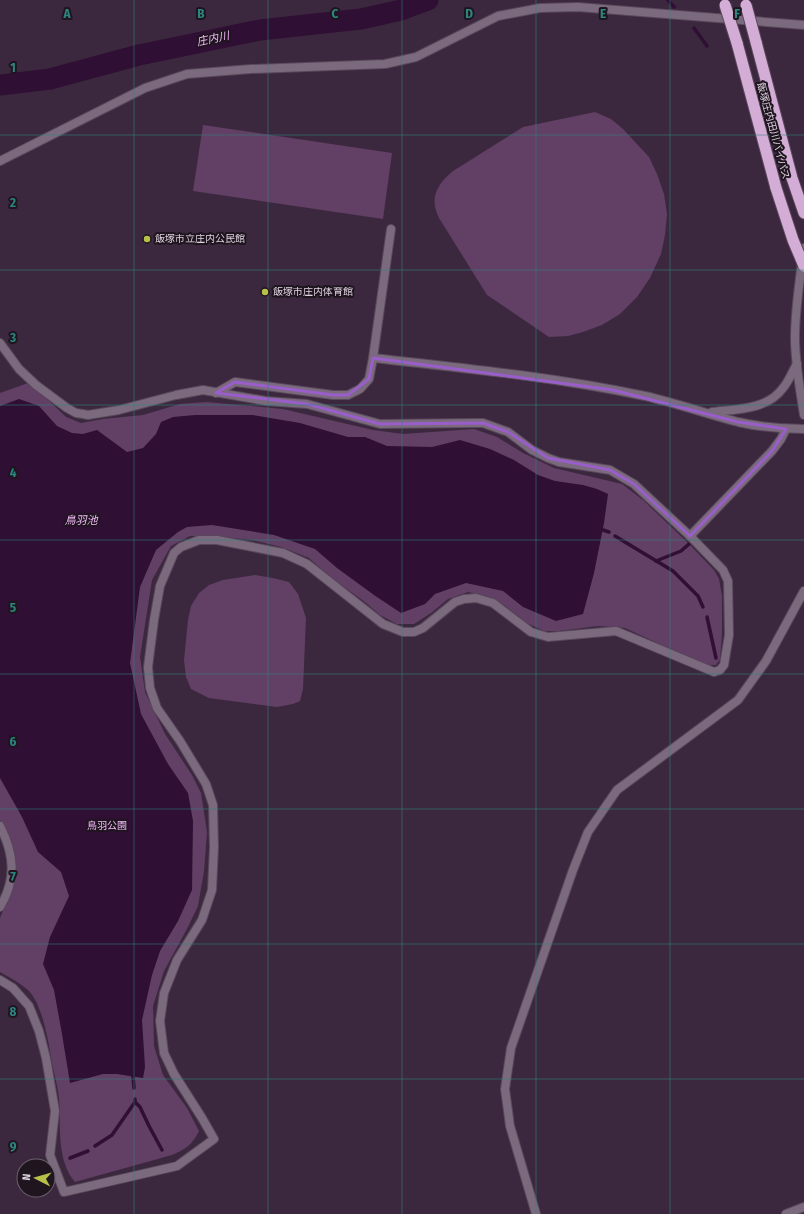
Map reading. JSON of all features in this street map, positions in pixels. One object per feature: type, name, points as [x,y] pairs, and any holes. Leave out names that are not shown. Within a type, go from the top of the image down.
[{"type":"highway","name":"飯塚庄内田川バイパス","points":[[724,3],[737,42],[776,188],[793,240],[804,266]]},
{"type":"highway","name":"飯塚庄内田川バイパス","points":[[745,3],[792,178],[804,213]]},
{"type":"street","points":[[0,161],[145,88],[186,74],[251,69],[385,64],[416,57],[498,16],[540,8],[586,8],[804,25]]},
{"type":"street","points":[[216,393],[235,382],[332,395],[348,395],[360,389],[369,379],[373,358],[390,229]]},
{"type":"street","points":[[804,248],[796,312],[795,339],[804,415]]},
{"type":"street","points":[[0,343],[19,369],[36,385],[66,408],[76,413],[88,415],[119,410],[191,391],[203,390],[266,401],[307,404],[380,424],[483,423],[508,432],[532,450],[548,458],[559,462],[610,470],[634,484],[690,536],[723,570],[728,582],[729,635],[724,665],[720,670],[714,672],[616,631],[548,637],[532,632],[493,603],[476,598],[464,598],[455,602],[423,628],[414,632],[403,632],[383,624],[307,564],[283,553],[217,540],[199,540],[181,547],[174,553],[160,586],[148,667],[150,688],[157,708],[180,741],[206,784],[212,804],[214,854],[212,890],[202,920],[177,960],[164,993],[160,1021],[164,1052],[174,1074],[214,1139],[177,1166],[64,1192],[50,1155],[55,1111],[46,1058],[39,1031],[29,1006],[13,988],[0,980]]},
{"type":"street","points":[[373,358],[504,373],[613,390],[646,396],[738,422],[773,428],[804,429]]},
{"type":"street","points":[[707,412],[761,405],[772,399],[784,388],[797,364]]},
{"type":"street","points":[[690,536],[772,451],[786,429]]},
{"type":"street","points":[[536,1214],[510,1126],[505,1089],[511,1048],[573,870],[588,832],[617,790],[738,700],[766,661],[804,591]]},
{"type":"street","points":[[0,826],[7,840],[12,860],[11,883],[0,907]]},
{"type":"street","points":[[786,1214],[804,1207]]},
{"type":"highlighted area","points":[[373,358],[613,390],[738,422],[786,429],[772,451],[690,536],[634,484],[610,470],[548,458],[508,432],[483,423],[380,424],[307,404],[216,393],[235,382],[333,395],[348,395],[369,379]]},
{"type":"green space","points":[[595,112],[611,119],[623,129],[649,157],[664,194],[667,214],[665,235],[661,254],[650,278],[637,297],[620,314],[602,325],[583,332],[568,336],[549,337],[487,295],[439,218],[435,204],[436,192],[447,176],[453,171],[523,127]]},
{"type":"green space","points":[[203,125],[392,153],[383,219],[193,191]]},
{"type":"green space","name":"鳥羽池","points":[[28,383],[66,417],[81,423],[143,415],[180,404],[206,402],[283,409],[373,430],[403,434],[474,429],[497,437],[523,453],[554,468],[622,484],[643,500],[714,570],[719,579],[722,596],[722,634],[720,659],[716,665],[709,665],[700,663],[625,628],[598,626],[559,631],[544,631],[527,623],[504,605],[489,597],[468,592],[448,599],[431,613],[414,624],[397,624],[380,615],[365,602],[329,576],[309,558],[281,547],[252,540],[212,536],[190,536],[171,546],[152,580],[140,657],[145,692],[165,734],[192,775],[201,793],[207,832],[204,871],[198,906],[164,971],[153,1006],[154,1046],[163,1075],[187,1108],[199,1131],[194,1140],[188,1146],[172,1155],[75,1182],[69,1173],[62,1153],[59,1094],[42,1016],[34,997],[28,990],[0,972],[0,918],[13,886],[8,837],[0,820],[0,393]]},
{"type":"green space","points":[[255,575],[289,582],[298,594],[306,618],[303,689],[300,701],[293,704],[277,707],[209,698],[191,689],[186,677],[184,660],[188,620],[191,606],[199,593],[209,585],[223,580]]},
{"type":"water","name":"鳥羽池","points":[[19,399],[39,406],[57,426],[72,433],[83,434],[97,430],[127,452],[143,448],[156,434],[161,422],[173,417],[195,415],[253,415],[300,423],[348,437],[365,437],[387,446],[432,447],[460,440],[490,449],[514,460],[538,475],[555,481],[583,485],[608,494],[594,573],[583,614],[556,621],[523,607],[503,591],[466,583],[435,594],[425,604],[401,613],[337,568],[315,549],[274,535],[212,525],[187,527],[178,532],[156,550],[140,587],[130,663],[141,714],[168,764],[188,793],[193,821],[192,890],[178,921],[160,951],[152,975],[142,1020],[145,1067],[143,1078],[117,1074],[103,1074],[70,1083],[54,990],[43,964],[50,937],[69,896],[61,872],[38,852],[22,817],[0,778],[0,406]]},
{"type":"waterway","name":"庄内川","points":[[0,85],[50,79],[139,55],[260,30],[361,19],[401,10],[428,0]]},
{"type":"waterway","points":[[668,0],[674,7]]},
{"type":"waterway","points":[[694,28],[707,46]]},
{"type":"waterway","points":[[603,530],[609,532]]},
{"type":"waterway","points":[[615,536],[673,571],[698,596],[703,607]]},
{"type":"waterway","points":[[656,561],[681,551],[689,544]]},
{"type":"waterway","points":[[707,617],[716,658]]},
{"type":"waterway","points":[[133,1076],[134,1088]]},
{"type":"waterway","points":[[95,1146],[112,1135],[135,1102],[135,1099]]},
{"type":"waterway","points":[[135,1102],[140,1107],[162,1150]]},
{"type":"waterway","points":[[70,1158],[88,1151]]},
{"type":"place","name":"飯塚市立庄内公民館","points":[[147,239]]},
{"type":"place","name":"飯塚市庄内体育館","points":[[265,292]]},
{"type":"park label","name":"鳥羽公園","points":[[107,826]]}]
